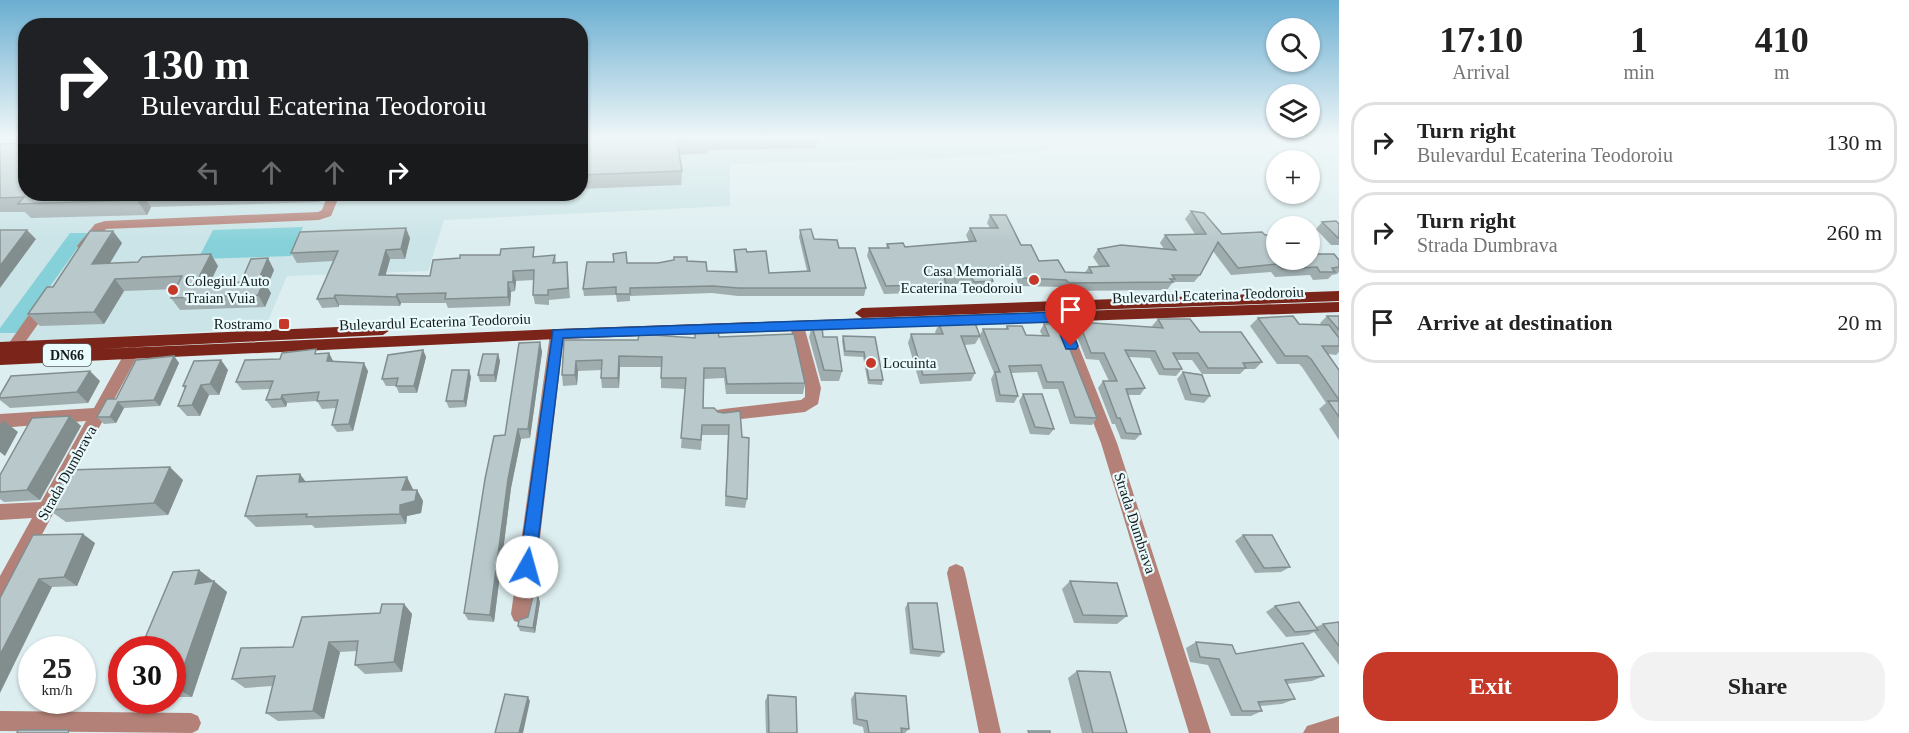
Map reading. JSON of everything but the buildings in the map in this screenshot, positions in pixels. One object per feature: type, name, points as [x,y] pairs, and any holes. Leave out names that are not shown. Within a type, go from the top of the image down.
[{"type":"main road","name":"Bulevardul Ecaterina Teodoroiu","points":[[136,346],[797,326],[1339,296]]},
{"type":"main road","name":"Bulevardul Ecaterina Teodoroiu","points":[[5,353],[1057,311],[1339,307]]},
{"type":"street","points":[[74,262],[93,233],[105,225],[311,218],[327,213],[331,201]]},
{"type":"street","points":[[5,353],[54,290]]},
{"type":"street","name":"Strada Dumbrava","points":[[1057,311],[1109,444],[1200,733]]},
{"type":"street","points":[[723,415],[805,406],[813,400],[813,388],[797,326]]},
{"type":"street","points":[[521,614],[557,334]]},
{"type":"street","name":"Strada Dumbrava","points":[[0,594],[136,346]]},
{"type":"street","points":[[0,421],[99,414]]},
{"type":"street","points":[[0,512],[47,509]]},
{"type":"street","points":[[956,573],[990,733]]},
{"type":"street","points":[[0,720],[191,723]]},
{"type":"street","points":[[1314,733],[1339,726]]},
{"type":"shaded area","points":[[0,173],[18,173],[18,201],[588,201],[588,173],[730,173],[730,206],[444,220],[428,271],[287,276],[265,328],[0,343]]},
{"type":"shaded area","points":[[303,227],[291,256],[198,259],[213,230]]},
{"type":"shaded area","points":[[70,233],[88,233],[17,333],[0,333],[0,328]]},
{"type":"place","name":"Casa Memorială Ecaterina Teodoroiu","points":[[1034,280]]},
{"type":"place","name":"Colegiul Auto Traian Vuia","points":[[173,290]]},
{"type":"place","name":"Rostramo","points":[[284,324]]},
{"type":"place","name":"Locuinta","points":[[871,363]]},
{"type":"route","points":[[527,567],[557,334],[1060,317],[1071,346]]}]
